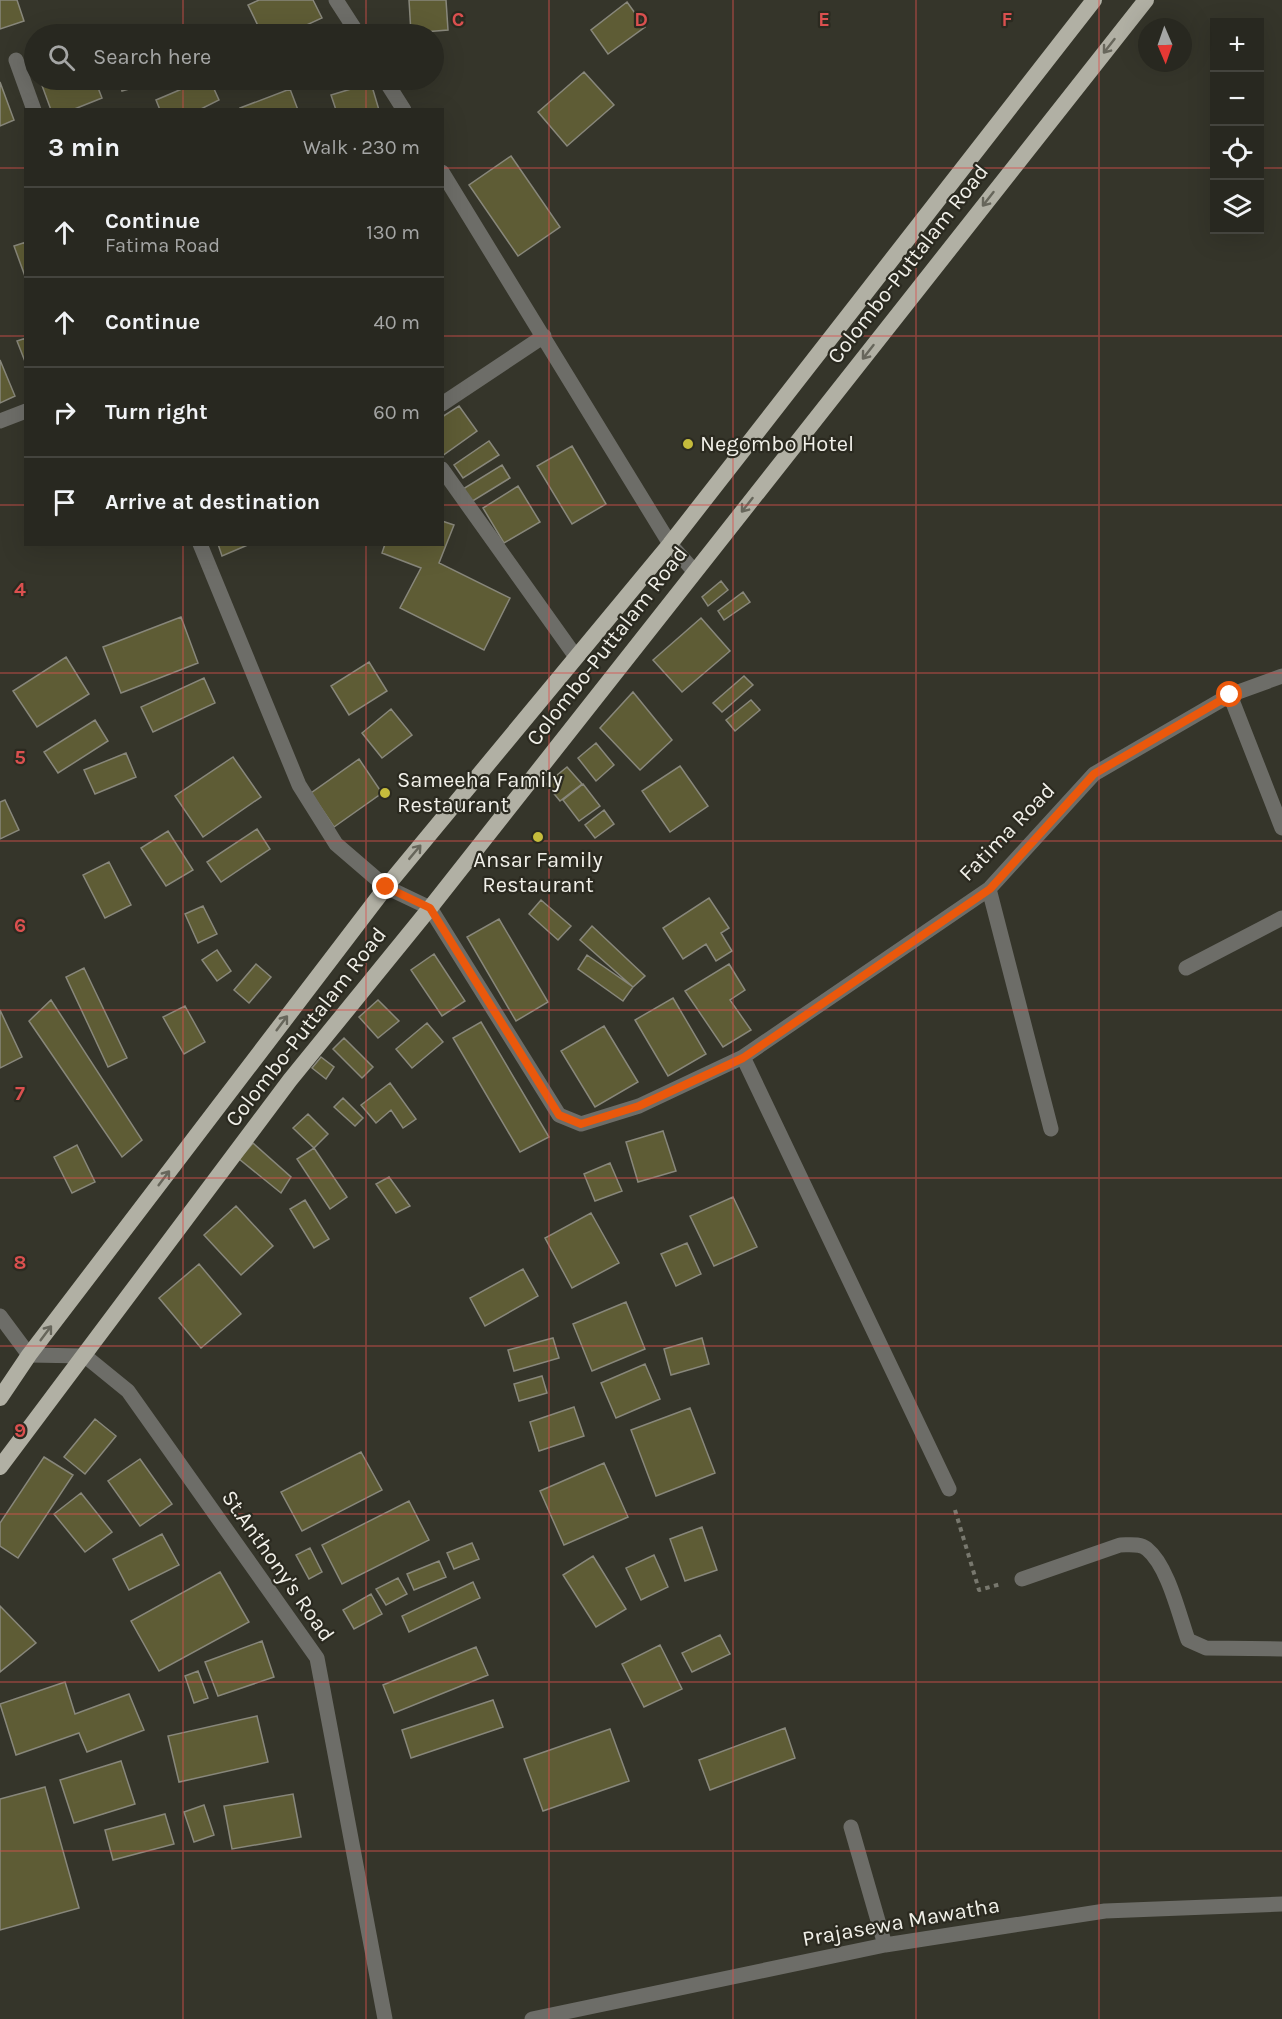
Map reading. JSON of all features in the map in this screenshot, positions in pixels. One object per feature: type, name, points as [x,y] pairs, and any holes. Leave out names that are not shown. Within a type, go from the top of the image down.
[{"type":"highway","name":"Colombo-Puttalam Road","points":[[0,1398],[29,1355],[386,887],[670,544],[1094,0]]},
{"type":"highway","name":"Colombo-Puttalam Road","points":[[0,1467],[290,1080],[430,908],[1146,0]]},
{"type":"street","points":[[336,0],[352,24]]},
{"type":"street","points":[[16,60],[24,82]]},
{"type":"street","points":[[27,90],[33,108]]},
{"type":"street","points":[[391,90],[403,108]]},
{"type":"street","points":[[444,175],[670,544],[694,572]]},
{"type":"street","points":[[444,403],[544,336]]},
{"type":"street","points":[[0,421],[24,412]]},
{"type":"street","points":[[444,472],[576,657]]},
{"type":"street","points":[[201,546],[299,785],[336,844],[386,887],[430,908]]},
{"type":"street","name":"Fatima Road","points":[[430,908],[559,1115],[581,1124],[630,1109],[743,1058],[990,889],[1094,774],[1230,695],[1282,676]]},
{"type":"street","points":[[1230,695],[1282,828]]},
{"type":"street","points":[[990,889],[1051,1129]]},
{"type":"street","points":[[1186,968],[1282,918]]},
{"type":"street","points":[[743,1058],[949,1489]]},
{"type":"street","points":[[0,1316],[29,1355],[85,1356]]},
{"type":"street","name":"St.Anthony's Road","points":[[85,1356],[128,1391],[317,1658],[385,2019]]},
{"type":"street","points":[[1022,1579],[1120,1545],[1134,1544],[1147,1549],[1162,1569],[1188,1640],[1206,1648],[1282,1649]]},
{"type":"street","points":[[851,1827],[885,1945]]},
{"type":"street","name":"Prajasewa Mawatha","points":[[532,2019],[885,1945],[1105,1911],[1282,1904]]},
{"type":"path","points":[[949,1489],[980,1590],[1022,1579]]},
{"type":"building","points":[[0,0],[17,0],[24,21],[0,29]]},
{"type":"building","points":[[259,0],[313,0],[322,18],[309,24],[257,24],[248,5]]},
{"type":"building","points":[[409,0],[446,0],[448,30],[444,30],[444,24],[410,24]]},
{"type":"building","points":[[627,2],[645,27],[608,54],[591,30]]},
{"type":"building","points":[[584,72],[614,105],[567,146],[538,112]]},
{"type":"building","points":[[0,82],[14,120],[0,126]]},
{"type":"building","points":[[44,90],[99,90],[102,98],[77,108],[50,108]]},
{"type":"building","points":[[180,90],[214,90],[219,100],[203,108],[159,108],[156,100]]},
{"type":"building","points":[[290,90],[297,108],[240,108]]},
{"type":"building","points":[[348,90],[373,90],[378,108],[335,108],[331,95]]},
{"type":"building","points":[[511,156],[560,227],[518,256],[469,185]]},
{"type":"building","points":[[24,243],[24,274],[14,246]]},
{"type":"building","points":[[24,339],[24,359],[17,341]]},
{"type":"building","points":[[0,360],[15,396],[0,403]]},
{"type":"building","points":[[459,406],[477,431],[444,455],[444,416]]},
{"type":"building","points":[[489,441],[499,455],[463,478],[454,465]]},
{"type":"building","points":[[572,446],[606,504],[572,524],[537,466]]},
{"type":"building","points":[[502,465],[510,478],[471,502],[463,489]]},
{"type":"building","points":[[518,486],[540,522],[504,543],[483,508]]},
{"type":"building","points":[[444,522],[454,525],[439,563],[510,598],[484,650],[400,608],[421,568],[382,553],[384,546],[444,546]]},
{"type":"building","points":[[219,546],[245,546],[222,556]]},
{"type":"building","points":[[721,581],[728,590],[708,606],[702,597]]},
{"type":"building","points":[[743,592],[750,602],[724,620],[718,611]]},
{"type":"building","points":[[181,617],[198,663],[121,693],[103,647]]},
{"type":"building","points":[[701,618],[730,651],[682,692],[653,660]]},
{"type":"building","points":[[66,657],[89,694],[37,727],[13,691]]},
{"type":"building","points":[[369,662],[387,691],[349,715],[331,686]]},
{"type":"building","points":[[744,676],[753,685],[722,712],[713,703]]},
{"type":"building","points":[[204,678],[215,703],[153,732],[141,707]]},
{"type":"building","points":[[633,692],[672,740],[640,770],[600,728]]},
{"type":"building","points":[[751,700],[760,710],[735,731],[726,720]]},
{"type":"building","points":[[391,709],[412,735],[382,758],[362,733]]},
{"type":"building","points":[[95,720],[108,741],[58,773],[44,752]]},
{"type":"building","points":[[596,743],[614,765],[596,781],[578,758]]},
{"type":"building","points":[[126,753],[136,777],[95,794],[84,770]]},
{"type":"building","points":[[233,757],[261,797],[203,837],[175,796]]},
{"type":"building","points":[[359,759],[382,793],[334,827],[311,793]]},
{"type":"building","points":[[680,766],[708,806],[670,832],[642,791]]},
{"type":"building","points":[[567,767],[582,784],[560,801],[546,784]]},
{"type":"building","points":[[583,784],[600,806],[579,821],[563,800]]},
{"type":"building","points":[[5,800],[19,830],[0,839],[0,802]]},
{"type":"building","points":[[604,810],[614,824],[595,838],[585,825]]},
{"type":"building","points":[[257,829],[270,849],[221,882],[207,862]]},
{"type":"building","points":[[168,831],[193,870],[166,886],[141,848]]},
{"type":"building","points":[[109,862],[131,905],[105,918],[83,875]]},
{"type":"building","points":[[709,898],[729,928],[721,933],[732,951],[716,961],[706,944],[683,959],[663,928]]},
{"type":"building","points":[[541,900],[571,926],[558,940],[529,914]]},
{"type":"building","points":[[203,906],[217,934],[198,943],[185,914]]},
{"type":"building","points":[[499,919],[548,1002],[516,1021],[467,937]]},
{"type":"building","points":[[592,926],[645,976],[633,987],[580,940]]},
{"type":"building","points":[[217,950],[231,971],[217,981],[202,960]]},
{"type":"building","points":[[434,954],[465,1001],[442,1016],[411,970]]},
{"type":"building","points":[[587,955],[633,987],[623,1001],[578,969]]},
{"type":"building","points":[[256,964],[271,977],[249,1003],[234,990]]},
{"type":"building","points":[[729,964],[745,990],[730,1000],[751,1030],[723,1047],[685,991]]},
{"type":"building","points":[[84,968],[127,1058],[108,1067],[66,977]]},
{"type":"building","points":[[673,998],[706,1054],[668,1076],[635,1020]]},
{"type":"building","points":[[51,1000],[142,1140],[122,1157],[29,1021]]},
{"type":"building","points":[[378,1000],[399,1021],[378,1038],[359,1017]]},
{"type":"building","points":[[185,1006],[205,1042],[184,1054],[163,1017]]},
{"type":"building","points":[[0,1010],[22,1057],[0,1068]]},
{"type":"building","points":[[481,1022],[549,1137],[520,1152],[453,1038]]},
{"type":"building","points":[[427,1023],[443,1042],[412,1068],[396,1049]]},
{"type":"building","points":[[604,1026],[638,1082],[595,1107],[561,1051]]},
{"type":"building","points":[[344,1038],[373,1067],[362,1078],[333,1049]]},
{"type":"building","points":[[321,1057],[334,1067],[326,1079],[312,1068]]},
{"type":"building","points":[[390,1083],[416,1119],[403,1128],[391,1110],[376,1123],[361,1105]]},
{"type":"building","points":[[343,1098],[363,1118],[355,1126],[334,1107]]},
{"type":"building","points":[[308,1114],[328,1134],[314,1148],[293,1128]]},
{"type":"building","points":[[663,1131],[676,1171],[638,1182],[626,1142]]},
{"type":"building","points":[[253,1143],[291,1177],[281,1193],[239,1159]]},
{"type":"building","points":[[77,1145],[95,1182],[72,1193],[54,1157]]},
{"type":"building","points":[[314,1148],[347,1197],[330,1209],[297,1159]]},
{"type":"building","points":[[610,1163],[622,1191],[595,1201],[584,1174]]},
{"type":"building","points":[[389,1177],[410,1206],[396,1213],[376,1184]]},
{"type":"building","points":[[733,1197],[757,1247],[714,1266],[690,1216]]},
{"type":"building","points":[[305,1200],[329,1239],[314,1248],[290,1209]]},
{"type":"building","points":[[236,1206],[273,1246],[241,1275],[204,1235]]},
{"type":"building","points":[[591,1213],[619,1263],[572,1288],[545,1238]]},
{"type":"building","points":[[687,1243],[701,1274],[676,1286],[661,1254]]},
{"type":"building","points":[[199,1264],[241,1314],[201,1348],[159,1298]]},
{"type":"building","points":[[523,1269],[538,1296],[485,1326],[470,1298]]},
{"type":"building","points":[[626,1302],[645,1349],[592,1371],[573,1324]]},
{"type":"building","points":[[553,1338],[559,1358],[514,1371],[508,1350]]},
{"type":"building","points":[[702,1338],[709,1364],[671,1375],[664,1349]]},
{"type":"building","points":[[645,1364],[660,1399],[616,1418],[601,1383]]},
{"type":"building","points":[[542,1376],[547,1393],[519,1401],[514,1384]]},
{"type":"building","points":[[574,1407],[584,1436],[539,1451],[530,1422]]},
{"type":"building","points":[[690,1408],[715,1473],[656,1496],[631,1430]]},
{"type":"building","points":[[95,1419],[116,1436],[85,1474],[64,1457]]},
{"type":"building","points":[[361,1452],[382,1490],[302,1531],[281,1492]]},
{"type":"building","points":[[44,1457],[73,1475],[18,1558],[0,1546],[0,1523]]},
{"type":"building","points":[[140,1459],[172,1504],[140,1526],[108,1481]]},
{"type":"building","points":[[604,1463],[628,1517],[564,1545],[540,1491]]},
{"type":"building","points":[[81,1493],[112,1532],[85,1552],[54,1514]]},
{"type":"building","points":[[409,1501],[429,1540],[342,1584],[322,1545]]},
{"type":"building","points":[[702,1527],[717,1570],[685,1581],[670,1539]]},
{"type":"building","points":[[162,1534],[179,1565],[129,1590],[113,1559]]},
{"type":"building","points":[[472,1543],[479,1559],[454,1569],[447,1553]]},
{"type":"building","points":[[310,1548],[322,1572],[309,1579],[296,1555]]},
{"type":"building","points":[[654,1555],[668,1587],[641,1600],[626,1568]]},
{"type":"building","points":[[593,1556],[626,1609],[596,1627],[563,1575]]},
{"type":"building","points":[[439,1561],[446,1577],[414,1590],[407,1574]]},
{"type":"building","points":[[220,1572],[249,1622],[159,1671],[131,1621]]},
{"type":"building","points":[[398,1578],[407,1594],[386,1605],[376,1589]]},
{"type":"building","points":[[473,1582],[480,1598],[409,1632],[402,1616]]},
{"type":"building","points":[[371,1594],[382,1614],[354,1629],[343,1610]]},
{"type":"building","points":[[0,1606],[36,1643],[0,1672]]},
{"type":"building","points":[[720,1635],[730,1654],[692,1672],[682,1653]]},
{"type":"building","points":[[262,1641],[274,1677],[218,1696],[205,1662]]},
{"type":"building","points":[[660,1645],[682,1689],[644,1707],[622,1664]]},
{"type":"building","points":[[476,1647],[488,1675],[394,1713],[383,1685]]},
{"type":"building","points":[[198,1671],[208,1698],[194,1703],[185,1676]]},
{"type":"building","points":[[65,1682],[75,1714],[129,1694],[144,1730],[87,1752],[79,1733],[16,1755],[0,1704]]},
{"type":"building","points":[[493,1700],[503,1727],[411,1758],[402,1730]]},
{"type":"building","points":[[257,1716],[268,1762],[179,1782],[168,1736]]},
{"type":"building","points":[[785,1728],[795,1758],[710,1790],[699,1760]]},
{"type":"building","points":[[610,1729],[629,1781],[543,1811],[524,1759]]},
{"type":"building","points":[[121,1761],[135,1804],[74,1823],[60,1780]]},
{"type":"building","points":[[45,1787],[79,1908],[0,1930],[0,1799]]},
{"type":"building","points":[[293,1794],[301,1837],[232,1849],[224,1806]]},
{"type":"building","points":[[204,1805],[214,1835],[194,1842],[184,1812]]},
{"type":"building","points":[[165,1814],[174,1844],[113,1860],[105,1830]]},
{"type":"place","name":"Negombo Hotel","points":[[688,444]]},
{"type":"place","name":"Sameeha Family Restaurant","points":[[385,793]]},
{"type":"place","name":"Ansar Family Restaurant","points":[[538,837]]},
{"type":"route","points":[[386,887],[430,908],[559,1115],[581,1124],[639,1106],[743,1058],[990,889],[1094,774],[1230,695]]}]
